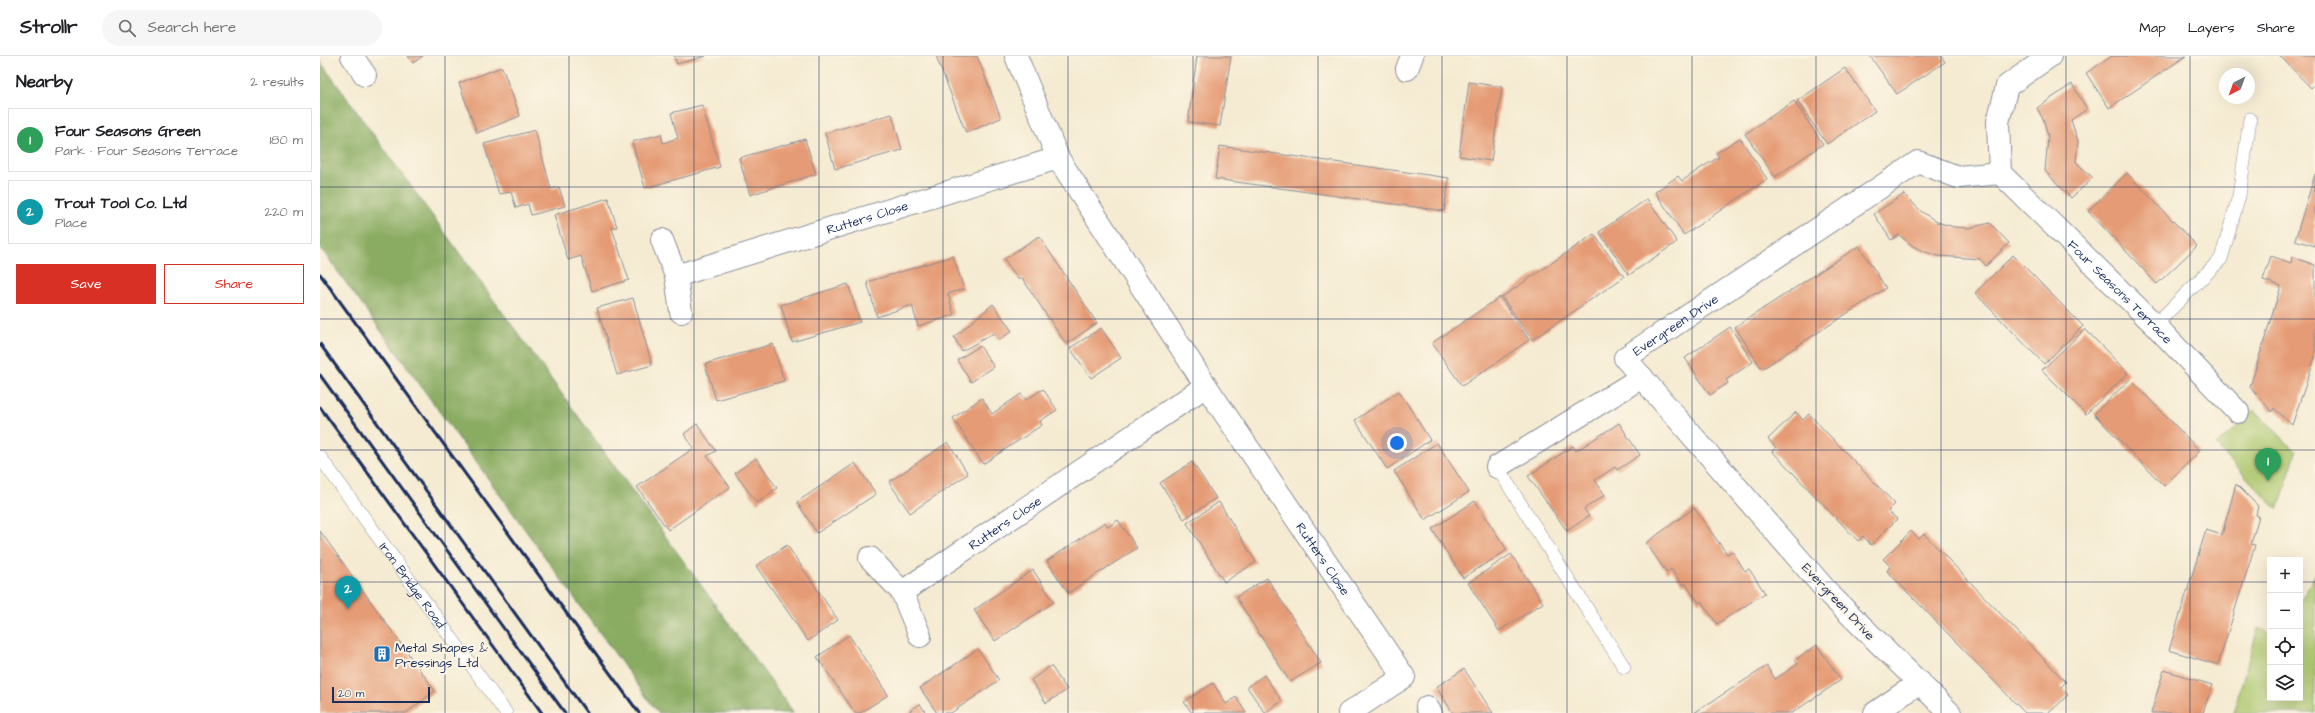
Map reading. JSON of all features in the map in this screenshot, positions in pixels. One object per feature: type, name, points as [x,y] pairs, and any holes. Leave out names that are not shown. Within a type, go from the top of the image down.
[{"type":"street","points":[[352,56],[366,75]]},
{"type":"street","name":"Rutters Close","points":[[1016,56],[1058,158],[1206,386],[1404,677],[1349,713]]},
{"type":"street","points":[[2000,174],[1998,122],[2007,86],[2050,56]]},
{"type":"street","name":"Rutters Close","points":[[676,276],[1058,158]]},
{"type":"street","name":"Evergreen Drive","points":[[1950,713],[1831,596],[1747,496],[1625,358],[1918,162],[1958,177],[2000,174]]},
{"type":"street","name":"Four Seasons Terrace","points":[[2000,174],[2155,325],[2238,412]]},
{"type":"street","points":[[662,240],[676,276],[681,312]]},
{"type":"street","points":[[1497,467],[1642,377]]},
{"type":"street","name":"Rutters Close","points":[[902,592],[1206,386]]},
{"type":"street","points":[[870,558],[902,592],[920,636]]},
{"type":"street","points":[[1875,713],[1920,682]]},
{"type":"lane","points":[[2155,325],[2221,259],[2239,196],[2250,119]]},
{"type":"lane","name":"Iron Bridge Road","points":[[320,456],[506,713]]},
{"type":"lane","points":[[1497,467],[1624,667]]},
{"type":"green space","points":[[320,61],[794,713],[658,713],[320,247]]},
{"type":"green space","points":[[2255,410],[2296,452],[2278,510],[2216,446]]},
{"type":"green space","points":[[2315,575],[2315,713],[2233,713],[2258,628],[2267,632],[2267,701],[2303,701],[2303,596]]},
{"type":"building","points":[[408,56],[423,56],[413,63]]},
{"type":"building","points":[[674,56],[706,56],[677,64]]},
{"type":"building","points":[[936,56],[977,56],[1001,118],[966,133]]},
{"type":"building","points":[[1197,56],[1231,56],[1220,126],[1188,122]]},
{"type":"building","points":[[1870,56],[1941,56],[1945,62],[1897,94]]},
{"type":"building","points":[[2112,56],[2186,56],[2109,108],[2086,73]]},
{"type":"building","points":[[2280,56],[2315,56],[2315,84],[2311,88]]},
{"type":"building","points":[[502,67],[520,116],[477,133],[459,83]]},
{"type":"building","points":[[1845,68],[1875,111],[1827,144],[1797,101]]},
{"type":"building","points":[[1469,82],[1502,87],[1491,161],[1459,156]]},
{"type":"building","points":[[2072,84],[2087,109],[2071,120],[2078,141],[2076,162],[2093,178],[2071,198],[2045,171],[2048,137],[2044,121],[2037,108]]},
{"type":"building","points":[[1794,101],[1823,144],[1775,177],[1745,134]]},
{"type":"building","points":[[702,105],[720,167],[645,188],[632,142],[661,134],[663,143],[678,138],[671,113]]},
{"type":"building","points":[[892,114],[902,150],[835,169],[825,133]]},
{"type":"building","points":[[535,130],[551,189],[559,187],[565,206],[531,215],[528,204],[516,208],[511,192],[499,194],[484,144]]},
{"type":"building","points":[[1740,138],[1767,179],[1684,235],[1655,192],[1678,176],[1682,181],[1719,157],[1716,153]]},
{"type":"building","points":[[805,139],[816,174],[750,195],[739,158]]},
{"type":"building","points":[[1220,146],[1449,178],[1444,211],[1215,179]]},
{"type":"building","points":[[2127,173],[2197,246],[2157,284],[2088,211]]},
{"type":"building","points":[[2315,174],[2315,246],[2295,240]]},
{"type":"building","points":[[1904,194],[1922,212],[1937,222],[1954,227],[1969,228],[1990,223],[2009,243],[1986,266],[1980,259],[1939,256],[1925,252],[1913,246],[1899,235],[1891,240],[1874,214]]},
{"type":"building","points":[[608,198],[617,227],[612,228],[629,280],[592,291],[581,256],[568,260],[554,215]]},
{"type":"building","points":[[1647,199],[1677,242],[1629,275],[1599,232]]},
{"type":"building","points":[[1594,234],[1624,277],[1532,340],[1502,297]]},
{"type":"building","points":[[1039,236],[1097,323],[1066,344],[1022,278],[1019,280],[1004,259]]},
{"type":"building","points":[[1859,246],[1886,288],[1762,369],[1735,327]]},
{"type":"building","points":[[2013,255],[2083,326],[2044,364],[1975,293]]},
{"type":"building","points":[[953,256],[964,289],[948,294],[954,315],[918,326],[912,305],[877,317],[867,282]]},
{"type":"building","points":[[2271,256],[2291,263],[2292,257],[2315,265],[2315,357],[2292,425],[2274,408],[2272,412],[2250,387],[2281,286],[2263,280]]},
{"type":"building","points":[[848,284],[860,322],[792,342],[781,305]]},
{"type":"building","points":[[1500,297],[1529,340],[1462,386],[1432,343]]},
{"type":"building","points":[[633,298],[652,365],[617,375],[597,308]]},
{"type":"building","points":[[993,304],[1012,331],[999,340],[994,333],[962,351],[954,337]]},
{"type":"building","points":[[1730,327],[1753,362],[1726,380],[1728,383],[1710,395],[1685,358]]},
{"type":"building","points":[[1101,328],[1121,358],[1091,378],[1070,348]]},
{"type":"building","points":[[2085,329],[2128,373],[2086,414],[2042,370]]},
{"type":"building","points":[[773,344],[784,381],[716,400],[705,364]]},
{"type":"building","points":[[980,346],[994,367],[971,382],[957,360]]},
{"type":"building","points":[[2130,379],[2200,451],[2164,486],[2094,414]]},
{"type":"building","points":[[1043,389],[1057,410],[1040,421],[1042,425],[983,464],[953,418],[982,398],[992,414],[1021,394],[1026,400]]},
{"type":"building","points":[[1399,391],[1430,440],[1387,469],[1355,420]]},
{"type":"building","points":[[1796,412],[1803,420],[1809,414],[1895,504],[1888,511],[1897,519],[1871,545],[1863,536],[1858,541],[1772,451],[1776,448],[1768,439]]},
{"type":"building","points":[[1619,423],[1640,455],[1617,470],[1615,467],[1595,480],[1605,495],[1584,509],[1589,516],[1567,531],[1528,476],[1573,446],[1576,451]]},
{"type":"building","points":[[697,424],[716,451],[707,456],[730,487],[668,530],[637,487],[694,448],[684,434]]},
{"type":"building","points":[[948,442],[968,474],[910,513],[889,482]]},
{"type":"building","points":[[1437,443],[1469,492],[1425,520],[1394,471]]},
{"type":"building","points":[[756,458],[777,488],[757,503],[735,473]]},
{"type":"building","points":[[1192,462],[1216,498],[1184,519],[1160,483]]},
{"type":"building","points":[[855,463],[876,494],[817,533],[797,502]]},
{"type":"building","points":[[2236,484],[2258,506],[2256,515],[2259,516],[2251,544],[2255,545],[2218,665],[2169,650],[2206,530],[2222,535]]},
{"type":"building","points":[[1475,501],[1507,550],[1463,578],[1432,529]]},
{"type":"building","points":[[1219,502],[1256,562],[1224,582],[1187,523]]},
{"type":"building","points":[[1694,508],[1727,554],[1732,551],[1745,571],[1749,569],[1765,593],[1717,624],[1701,601],[1699,603],[1685,583],[1683,585],[1671,569],[1667,573],[1646,543]]},
{"type":"building","points":[[1118,520],[1137,548],[1068,593],[1047,561],[1105,522],[1108,527]]},
{"type":"building","points":[[320,531],[435,691],[406,713],[320,713]]},
{"type":"building","points":[[1911,531],[1919,539],[1924,534],[2066,682],[2061,687],[2068,695],[2049,713],[2025,713],[1887,571],[1890,566],[1883,559]]},
{"type":"building","points":[[787,545],[838,620],[808,641],[756,566]]},
{"type":"building","points":[[1511,554],[1543,603],[1499,631],[1468,583]]},
{"type":"building","points":[[1033,570],[1054,602],[995,641],[974,610]]},
{"type":"building","points":[[1267,578],[1321,663],[1290,682],[1236,597]]},
{"type":"building","points":[[849,635],[888,695],[860,713],[855,713],[817,657]]},
{"type":"building","points":[[1817,645],[1841,680],[1792,713],[1694,713],[1767,666],[1775,679],[1798,664],[1795,660]]},
{"type":"building","points":[[978,649],[999,680],[951,713],[937,713],[920,688]]},
{"type":"building","points":[[1051,666],[1067,690],[1046,703],[1031,680]]},
{"type":"building","points":[[1464,669],[1493,713],[1453,713],[1436,687]]},
{"type":"building","points":[[2164,670],[2212,685],[2203,713],[2151,713]]},
{"type":"building","points":[[1264,675],[1282,701],[1265,713],[1247,687]]},
{"type":"building","points":[[1213,683],[1226,704],[1236,697],[1246,713],[1192,713],[1184,702]]},
{"type":"building","points":[[920,704],[926,713],[907,713]]},
{"type":"railway","points":[[320,274],[639,713]]},
{"type":"railway","points":[[320,344],[587,713]]},
{"type":"railway","points":[[320,375],[565,713]]},
{"type":"railway","points":[[320,407],[542,713]]},
{"type":"place","name":"Four Seasons Green","points":[[2268,481]]},
{"type":"place","name":"Trout Tool Co. Ltd","points":[[348,609]]},
{"type":"place","name":"Metal Shapes & Pressings Ltd","points":[[382,654]]}]
